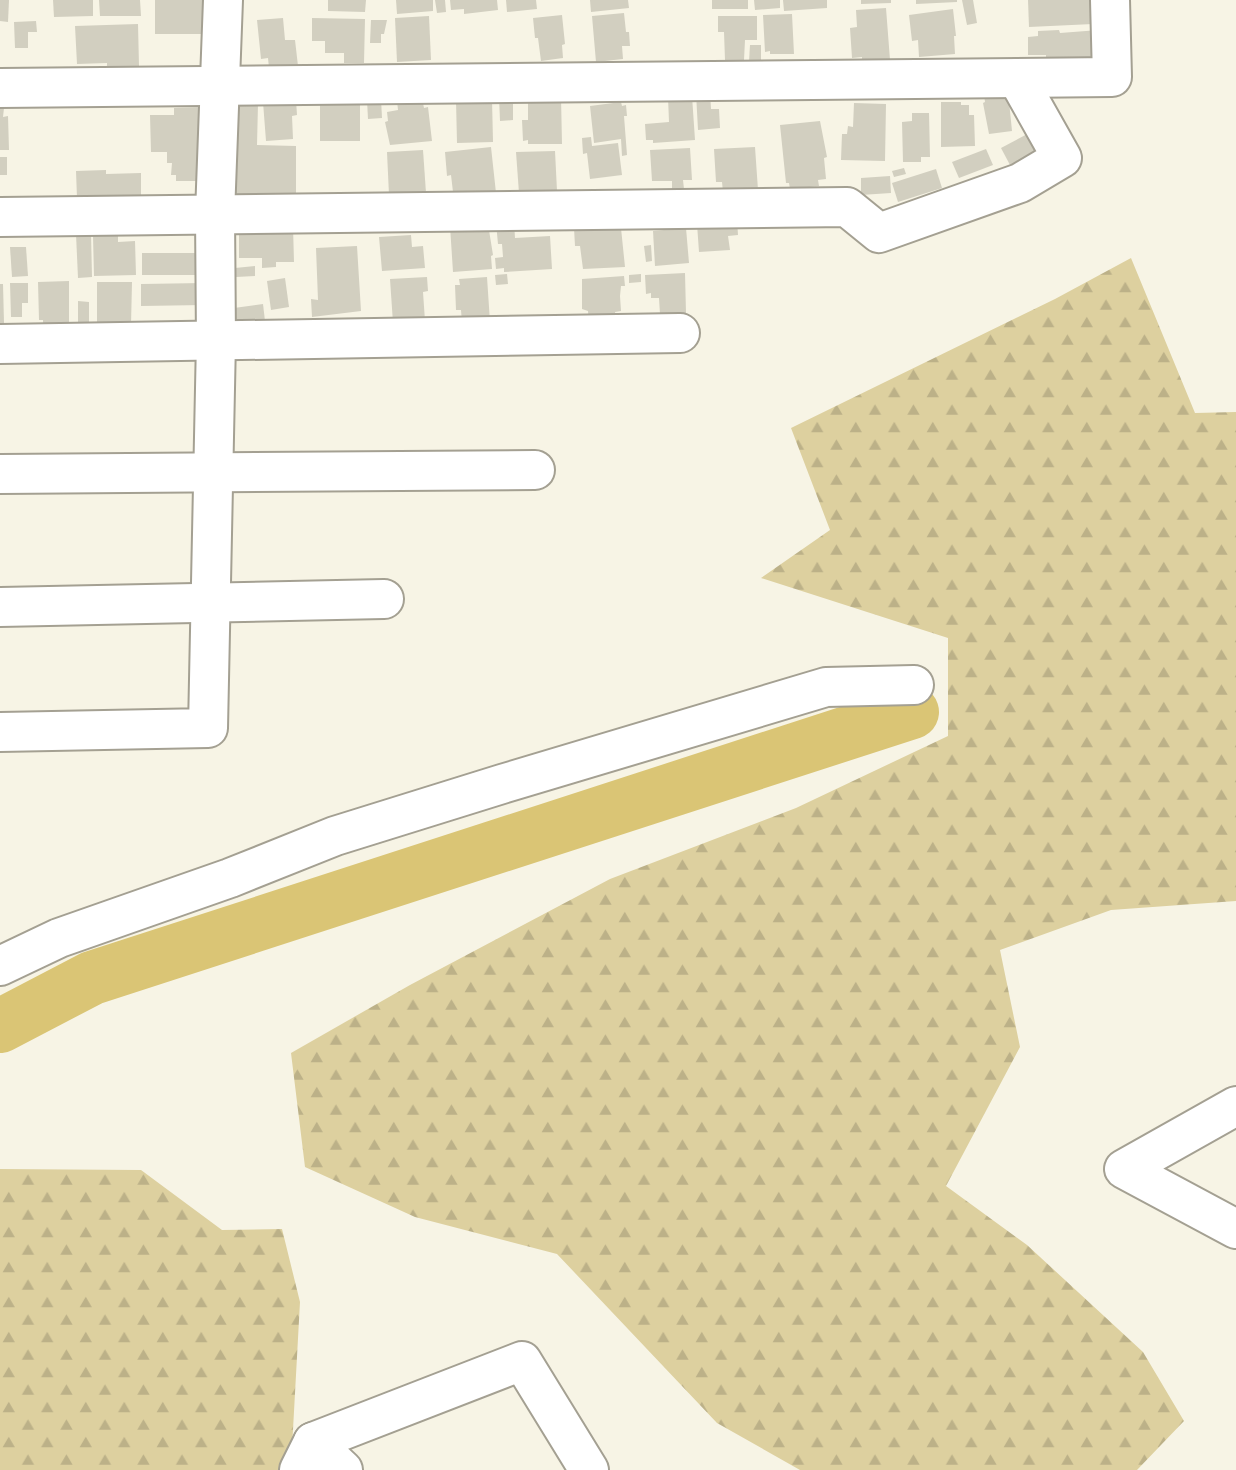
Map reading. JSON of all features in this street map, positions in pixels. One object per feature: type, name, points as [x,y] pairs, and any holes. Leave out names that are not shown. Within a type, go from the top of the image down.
[{"type":"street","points":[[0,732],[208,728],[216,341],[215,214],[222,86],[223,0]]},
{"type":"street","points":[[0,88],[1112,77],[1111,0]]},
{"type":"street","points":[[0,217],[847,207],[879,233],[1020,183],[1062,158],[1017,78]]},
{"type":"street","points":[[0,344],[680,333]]},
{"type":"street","points":[[0,474],[535,470]]},
{"type":"street","points":[[0,607],[384,599]]},
{"type":"street","points":[[0,966],[59,938],[230,878],[335,836],[527,776],[826,687],[914,685]]},
{"type":"street","points":[[1236,1106],[1124,1169],[1236,1229]]},
{"type":"street","points":[[306,1456],[522,1361],[589,1470]]},
{"type":"street","points":[[306,1456],[343,1470]]},
{"type":"green space","points":[[1131,258],[1195,413],[1236,412],[1236,901],[1111,910],[1000,950],[1020,1047],[946,1186],[1027,1245],[1143,1352],[1184,1421],[1137,1470],[800,1470],[717,1423],[557,1254],[415,1217],[305,1167],[291,1053],[410,985],[610,879],[796,808],[948,736],[948,638],[761,578],[830,530],[791,428],[1055,299]]},
{"type":"green space","points":[[0,1169],[141,1170],[222,1230],[282,1229],[300,1302],[289,1470],[0,1470]]},
{"type":"building","points":[[0,0],[9,0],[8,22],[0,21]]},
{"type":"building","points":[[53,0],[93,0],[93,16],[54,17]]},
{"type":"building","points":[[99,0],[140,0],[141,16],[100,16]]},
{"type":"building","points":[[155,0],[203,0],[204,34],[155,34]]},
{"type":"building","points":[[328,0],[366,0],[365,12],[328,11]]},
{"type":"building","points":[[396,0],[433,0],[433,11],[397,14]]},
{"type":"building","points":[[435,0],[445,0],[446,12],[437,13]]},
{"type":"building","points":[[450,0],[497,0],[498,10],[464,14],[464,9],[451,10]]},
{"type":"building","points":[[506,0],[536,0],[537,9],[507,12]]},
{"type":"building","points":[[590,0],[628,0],[629,8],[591,12]]},
{"type":"building","points":[[712,0],[748,0],[748,9],[712,9]]},
{"type":"building","points":[[754,0],[780,0],[780,8],[755,10]]},
{"type":"building","points":[[783,0],[827,0],[827,8],[784,11]]},
{"type":"building","points":[[861,0],[891,0],[891,3],[861,4]]},
{"type":"building","points":[[916,0],[957,0],[957,2],[916,4]]},
{"type":"building","points":[[962,0],[973,0],[977,23],[967,25]]},
{"type":"building","points":[[1028,0],[1098,0],[1093,24],[1029,27]]},
{"type":"building","points":[[886,8],[890,60],[862,62],[862,57],[852,58],[850,28],[857,27],[856,10]]},
{"type":"building","points":[[953,9],[955,54],[919,57],[918,40],[912,41],[909,15]]},
{"type":"building","points":[[624,13],[630,46],[622,46],[623,59],[596,62],[592,16]]},
{"type":"building","points":[[792,14],[794,54],[765,52],[763,15]]},
{"type":"building","points":[[562,15],[565,44],[562,45],[563,58],[541,61],[533,18]]},
{"type":"building","points":[[429,16],[431,60],[397,62],[395,18]]},
{"type":"building","points":[[718,16],[757,16],[757,40],[745,40],[744,60],[725,60],[724,32],[718,32]]},
{"type":"building","points":[[283,18],[285,40],[295,40],[298,66],[269,68],[268,58],[261,59],[257,20]]},
{"type":"building","points":[[312,18],[365,19],[364,63],[344,63],[344,53],[325,53],[325,41],[312,41]]},
{"type":"building","points":[[371,20],[387,20],[384,34],[381,34],[381,43],[370,43]]},
{"type":"building","points":[[36,21],[37,32],[28,32],[28,48],[15,48],[14,22]]},
{"type":"building","points":[[138,24],[139,66],[77,64],[75,26]]},
{"type":"building","points":[[1059,30],[1060,33],[1099,30],[1100,60],[1046,62],[1046,55],[1028,55],[1028,37],[1038,36],[1038,31]]},
{"type":"building","points":[[750,45],[761,45],[761,62],[749,62]]},
{"type":"building","points":[[1008,91],[1012,131],[989,134],[983,103],[984,94]]},
{"type":"building","points":[[710,92],[711,109],[719,109],[720,128],[698,130],[696,93]]},
{"type":"building","points":[[499,96],[513,96],[513,120],[500,121]]},
{"type":"building","points":[[692,96],[695,140],[653,143],[653,140],[646,140],[645,124],[669,122],[668,97]]},
{"type":"building","points":[[528,97],[561,97],[562,144],[528,144],[528,140],[523,141],[522,120],[528,120]]},
{"type":"building","points":[[422,98],[424,108],[428,107],[432,141],[390,145],[385,122],[388,121],[387,112],[398,110],[397,101]]},
{"type":"building","points":[[381,99],[382,118],[368,119],[367,100]]},
{"type":"building","points":[[492,99],[493,142],[457,143],[456,100]]},
{"type":"building","points":[[296,100],[297,115],[292,116],[293,139],[266,141],[263,102]]},
{"type":"building","points":[[360,100],[360,141],[320,141],[320,101]]},
{"type":"building","points":[[621,102],[622,106],[626,105],[627,116],[624,116],[627,155],[622,156],[621,139],[594,143],[590,106]]},
{"type":"building","points":[[941,102],[961,102],[961,105],[969,105],[969,115],[974,115],[975,146],[941,147]]},
{"type":"building","points":[[237,103],[258,104],[257,145],[296,146],[296,196],[236,195]]},
{"type":"building","points":[[854,103],[886,104],[885,161],[841,160],[842,134],[847,134],[848,126],[853,127]]},
{"type":"building","points":[[201,107],[203,181],[176,181],[176,175],[171,175],[172,163],[167,163],[167,152],[151,152],[150,115],[174,115],[174,108]]},
{"type":"building","points":[[4,108],[3,117],[8,116],[9,150],[0,150],[0,109]]},
{"type":"building","points":[[912,113],[929,113],[930,157],[921,157],[921,162],[903,162],[902,122],[912,121]]},
{"type":"building","points":[[820,121],[827,157],[824,158],[826,179],[818,180],[819,186],[790,189],[789,183],[786,183],[780,125]]},
{"type":"building","points":[[1031,132],[1040,149],[1010,165],[1001,148]]},
{"type":"building","points":[[591,137],[592,146],[618,143],[622,175],[590,179],[582,138]]},
{"type":"building","points":[[491,147],[496,193],[458,197],[457,192],[453,192],[451,175],[447,176],[445,152]]},
{"type":"building","points":[[755,147],[758,190],[723,192],[722,182],[716,182],[714,149]]},
{"type":"building","points":[[690,148],[692,180],[683,180],[684,189],[672,190],[672,181],[652,181],[650,150]]},
{"type":"building","points":[[986,149],[993,165],[959,178],[952,162]]},
{"type":"building","points":[[423,150],[426,193],[389,195],[387,152]]},
{"type":"building","points":[[555,151],[557,191],[519,193],[516,152]]},
{"type":"building","points":[[0,157],[7,157],[7,175],[0,175]]},
{"type":"building","points":[[904,168],[906,174],[894,177],[892,171]]},
{"type":"building","points":[[936,169],[942,188],[898,202],[892,183]]},
{"type":"building","points":[[106,170],[106,174],[141,173],[141,197],[77,198],[76,171]]},
{"type":"building","points":[[890,176],[891,193],[861,195],[861,178]]},
{"type":"building","points":[[737,220],[738,235],[728,236],[730,250],[699,252],[697,224]]},
{"type":"building","points":[[514,222],[515,238],[550,236],[552,269],[504,272],[504,268],[496,269],[495,258],[503,257],[502,244],[498,244],[496,223]]},
{"type":"building","points":[[488,224],[493,255],[492,269],[453,272],[450,226]]},
{"type":"building","points":[[293,226],[294,262],[276,262],[276,267],[262,268],[262,258],[239,258],[239,228]]},
{"type":"building","points":[[574,228],[621,228],[625,267],[583,269],[580,246],[575,246]]},
{"type":"building","points":[[686,228],[689,263],[655,266],[653,231]]},
{"type":"building","points":[[91,233],[92,277],[78,278],[76,234]]},
{"type":"building","points":[[411,235],[412,247],[423,246],[425,268],[382,271],[379,237]]},
{"type":"building","points":[[93,236],[118,236],[118,242],[135,241],[136,275],[94,276]]},
{"type":"building","points":[[651,245],[652,261],[646,262],[644,246]]},
{"type":"building","points":[[357,246],[361,311],[312,317],[311,299],[318,300],[316,248]]},
{"type":"building","points":[[10,247],[26,247],[28,276],[12,277]]},
{"type":"building","points":[[142,253],[204,253],[204,275],[142,275]]},
{"type":"building","points":[[255,266],[255,276],[236,277],[235,268]]},
{"type":"building","points":[[685,273],[686,313],[660,314],[659,298],[651,298],[651,293],[646,294],[645,275]]},
{"type":"building","points":[[507,274],[508,284],[496,285],[495,275]]},
{"type":"building","points":[[641,274],[641,282],[629,283],[629,275]]},
{"type":"building","points":[[624,276],[625,286],[621,286],[620,296],[621,311],[615,312],[616,321],[589,323],[588,311],[582,309],[582,279]]},
{"type":"building","points":[[427,277],[428,291],[423,292],[425,321],[393,323],[390,279]]},
{"type":"building","points":[[487,277],[490,322],[462,323],[461,310],[456,310],[455,285],[460,285],[459,279]]},
{"type":"building","points":[[285,278],[289,307],[271,310],[267,281]]},
{"type":"building","points":[[69,281],[69,325],[43,324],[43,320],[39,320],[38,282]]},
{"type":"building","points":[[97,282],[132,282],[131,325],[97,325]]},
{"type":"building","points":[[10,283],[28,283],[28,303],[22,303],[22,317],[11,317]]},
{"type":"building","points":[[203,283],[204,305],[141,306],[141,284]]},
{"type":"building","points":[[0,284],[3,284],[4,323],[0,323]]},
{"type":"building","points":[[78,301],[89,302],[89,325],[78,325]]},
{"type":"building","points":[[263,304],[265,321],[236,325],[234,308]]},
{"type":"waterway","points":[[0,1026],[92,978],[912,712]]}]
